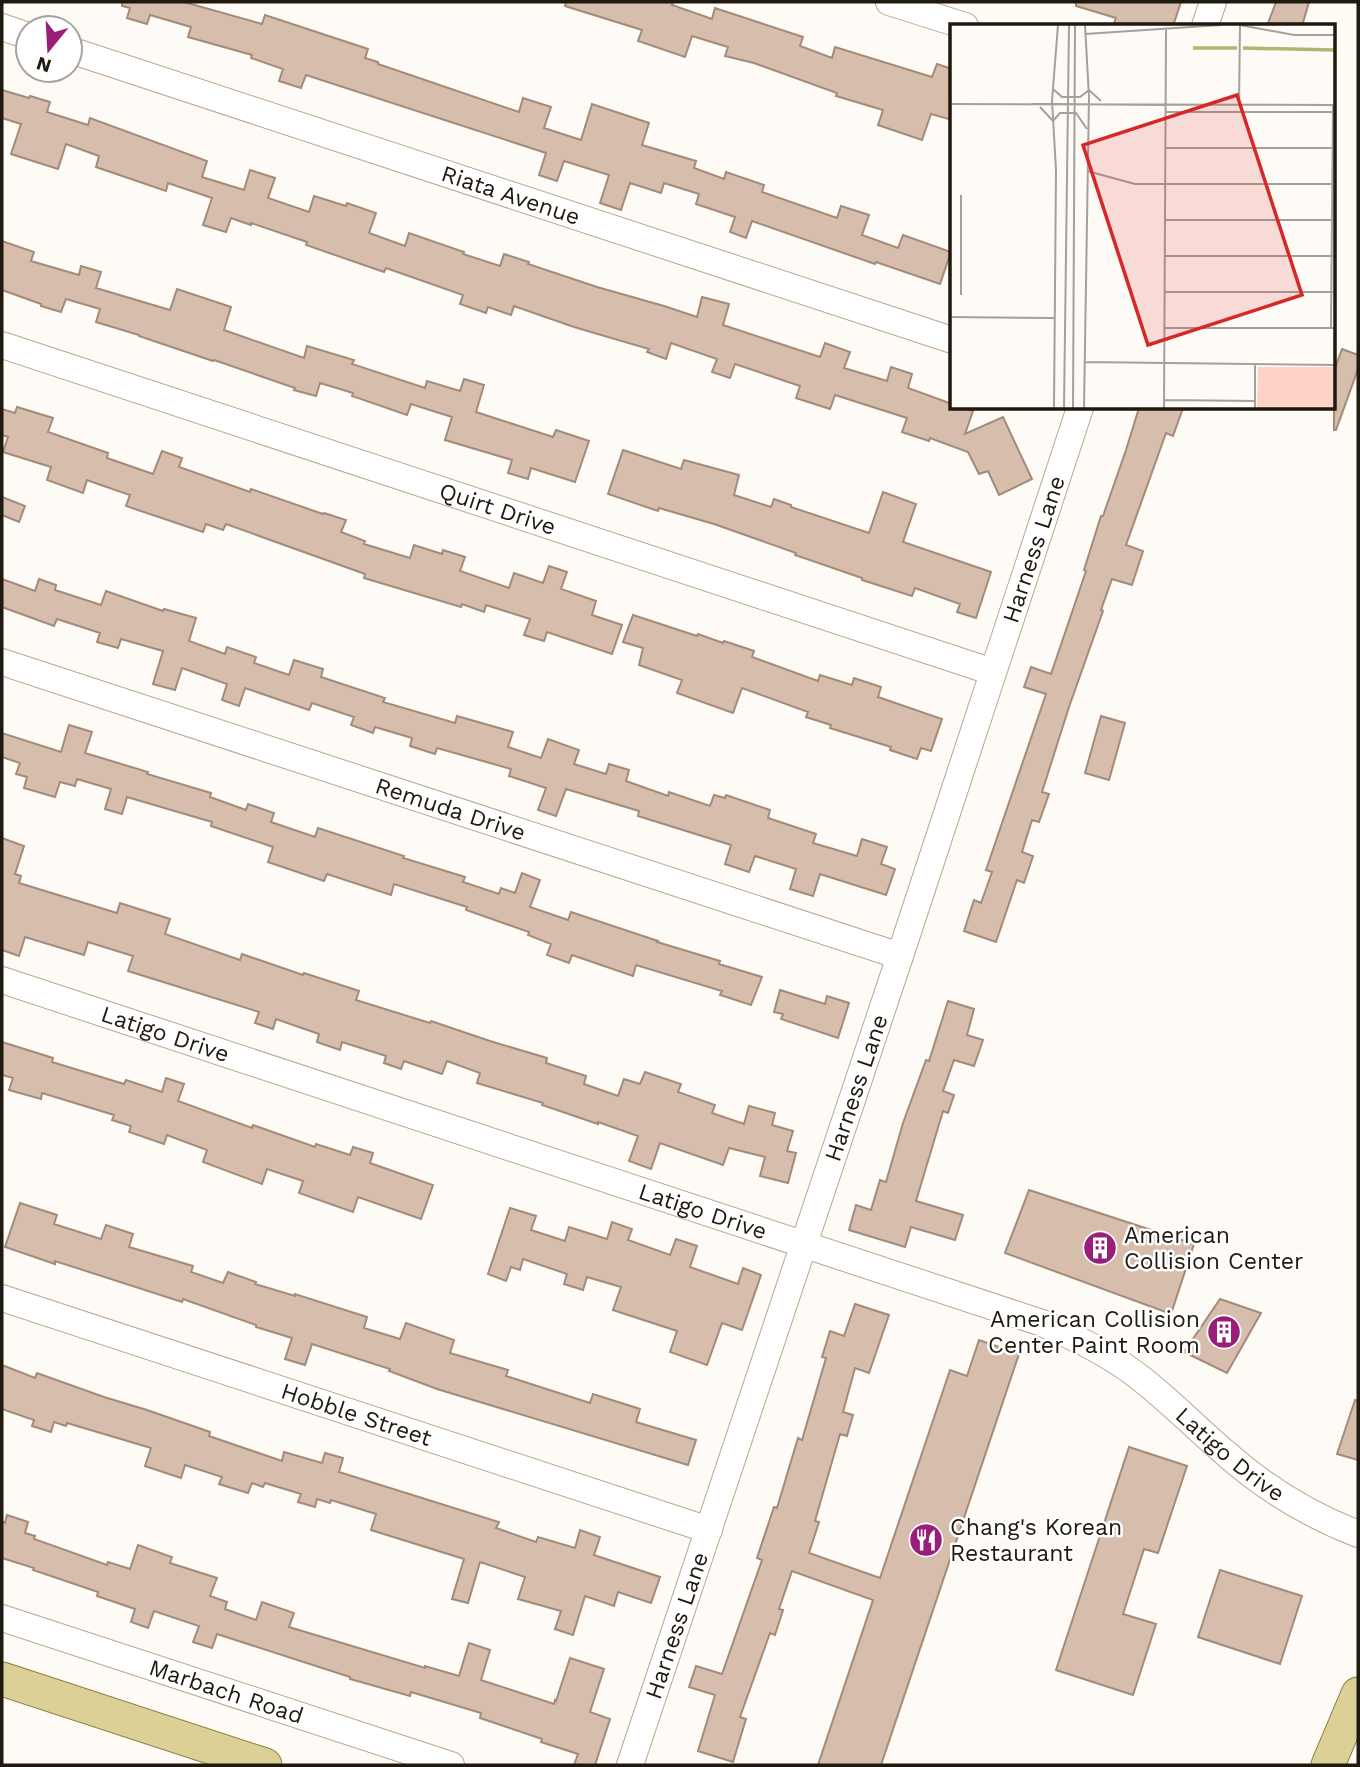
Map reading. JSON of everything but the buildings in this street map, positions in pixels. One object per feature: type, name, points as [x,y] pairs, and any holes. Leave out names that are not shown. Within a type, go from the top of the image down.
[{"type":"main road","points":[[4,1686],[265,1765]]},
{"type":"main road","points":[[1328,1765],[1358,1695]]},
{"type":"street","points":[[890,2],[959,24]]},
{"type":"street","points":[[1206,24],[1213,2]]},
{"type":"street","name":"Riata Avenue","points":[[84,55],[950,339]]},
{"type":"street","name":"Quirt Drive","points":[[2,345],[993,672]]},
{"type":"street","name":"Harness Lane","points":[[630,1765],[1079,410]]},
{"type":"street","name":"Remuda Drive","points":[[2,662],[900,957]]},
{"type":"street","name":"Latigo Drive","points":[[2,980],[1042,1322],[1090,1344],[1138,1376],[1225,1453],[1275,1492],[1343,1529],[1358,1534]]},
{"type":"street","name":"Hobble Street","points":[[2,1298],[709,1530]]},
{"type":"street","name":"Marbach Road","points":[[2,1618],[451,1765]]},
{"type":"place","name":"American Collision Center","points":[[1100,1248]]},
{"type":"place","name":"American Collision Center Paint Room","points":[[1224,1332]]},
{"type":"place","name":"Chang's Korean Restaurant","points":[[926,1540]]}]
